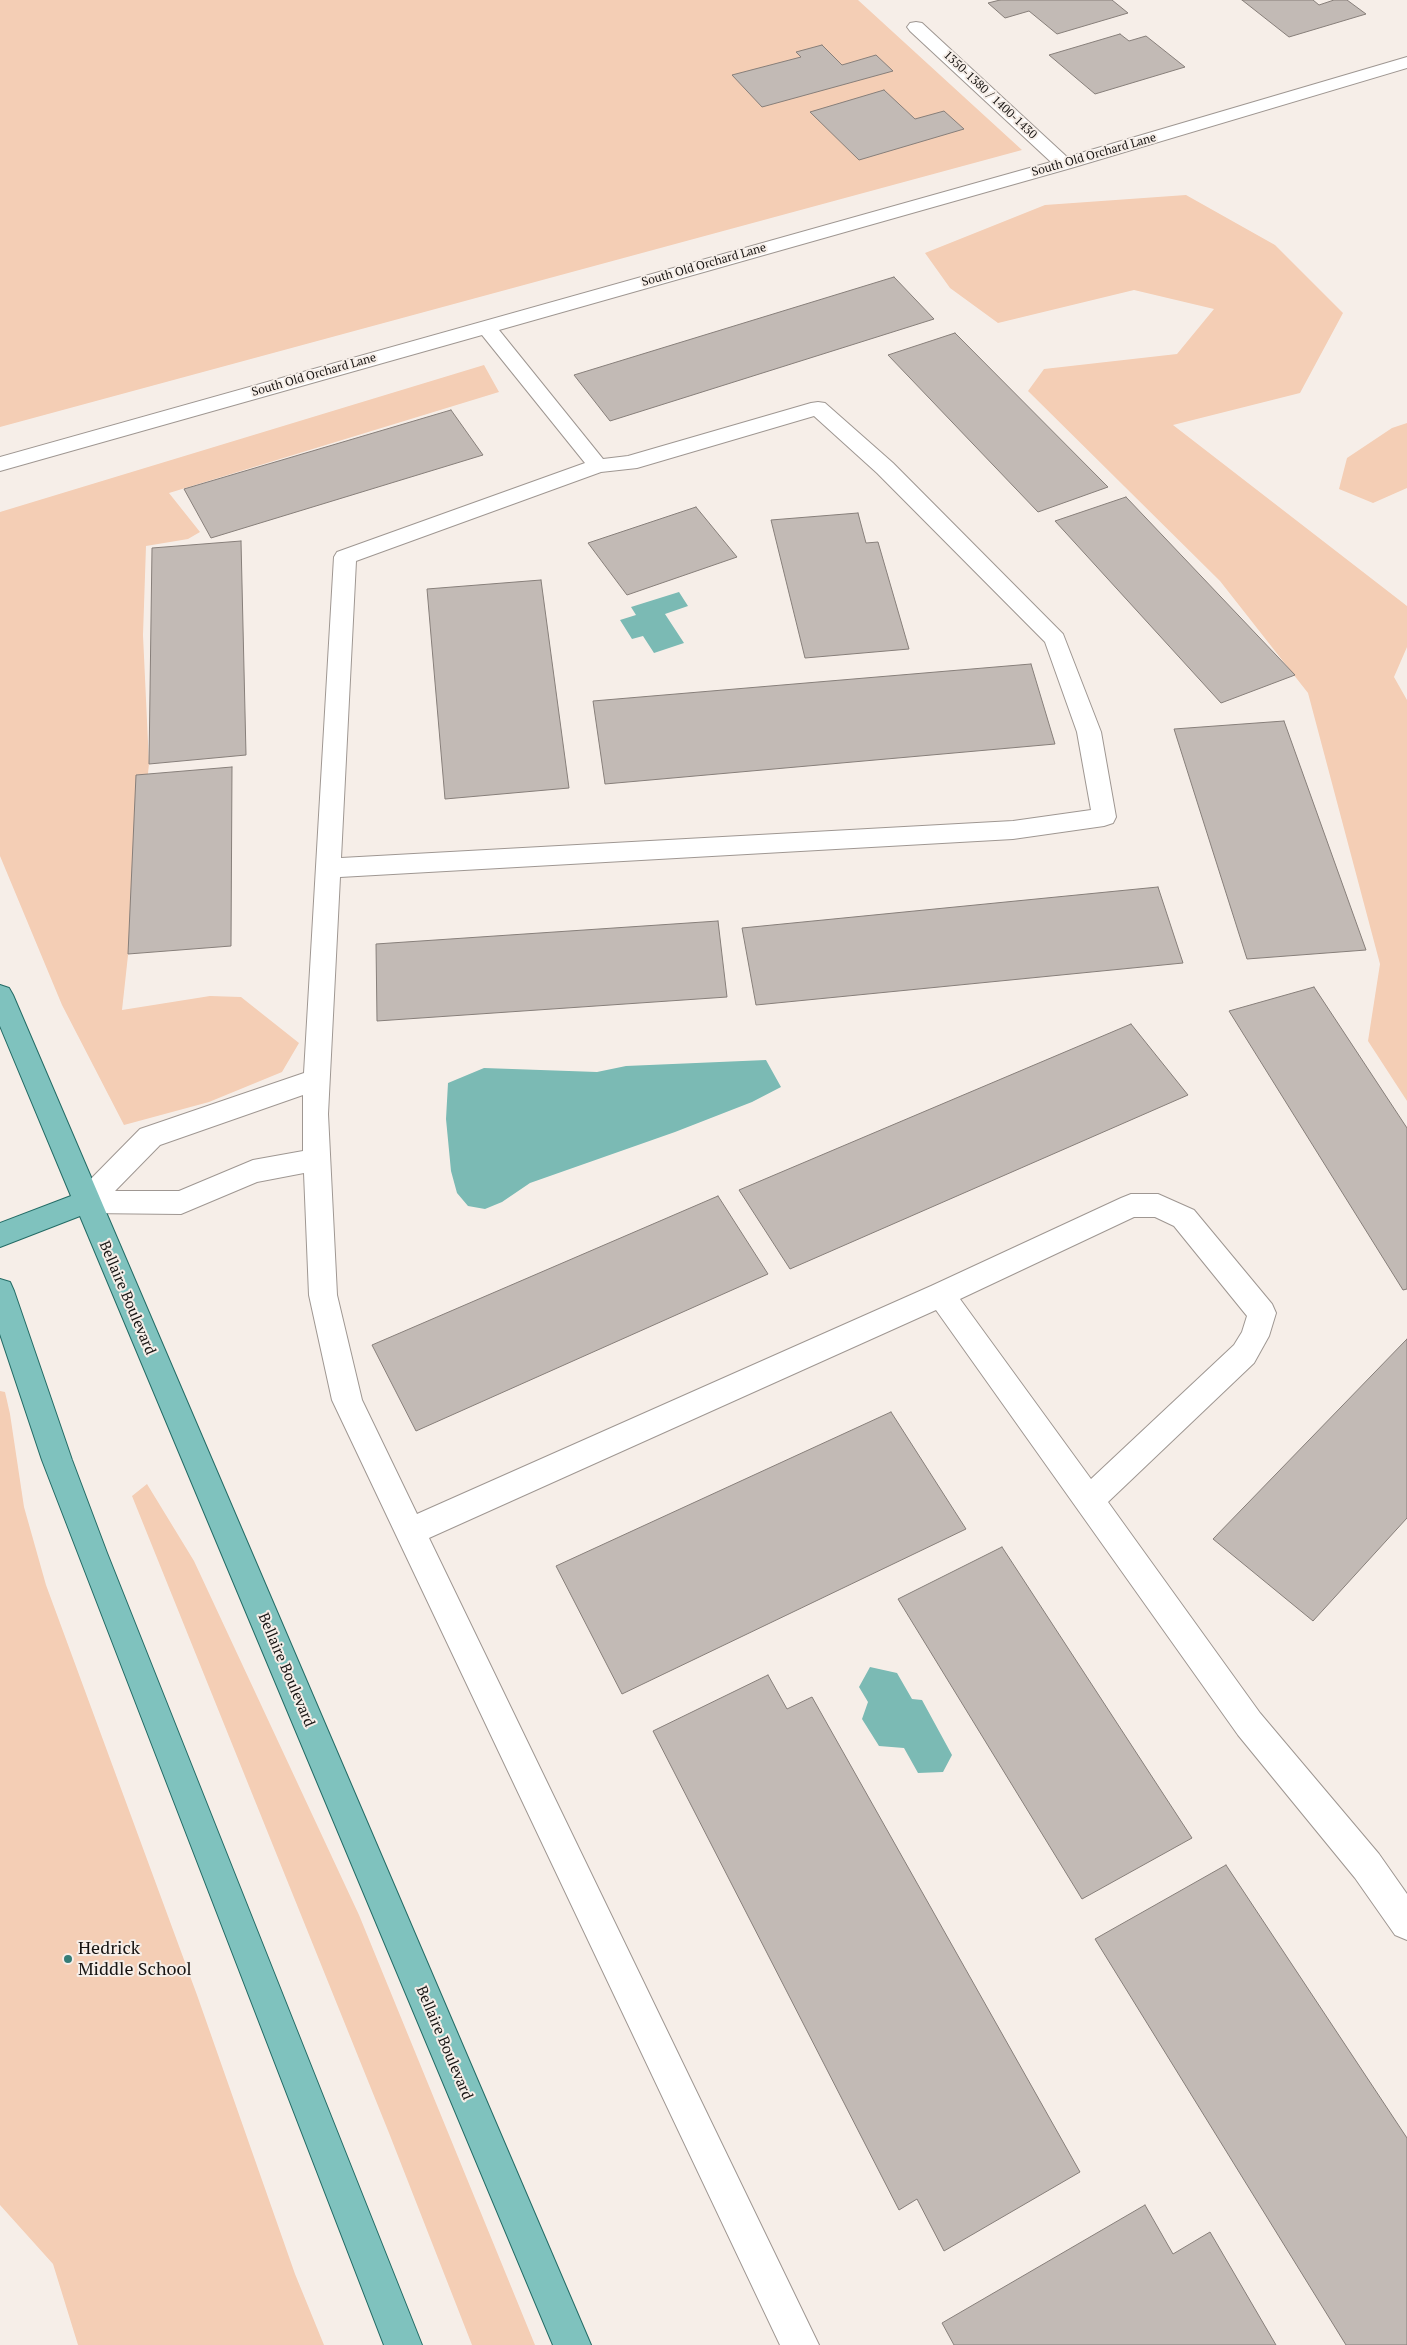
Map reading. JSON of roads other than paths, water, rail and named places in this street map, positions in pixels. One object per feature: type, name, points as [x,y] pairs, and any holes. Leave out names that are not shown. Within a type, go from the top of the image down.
[{"type":"main road","name":"Bellaire Boulevard","points":[[0,995],[86,1202],[572,2345]]},
{"type":"main road","points":[[0,1235],[86,1202]]},
{"type":"main road","points":[[0,1291],[57,1460],[85,1534],[403,2345]]},
{"type":"street","name":"1350-1380 / 1400-1430","points":[[916,27],[1064,164]]},
{"type":"street","name":"South Old Orchard Lane","points":[[0,464],[1064,164],[1407,62]]},
{"type":"street","points":[[486,327],[598,466]]},
{"type":"street","points":[[329,868],[1013,830],[1104,817],[1089,732],[1055,639],[885,468],[818,408],[629,463],[598,466],[345,557],[315,1114],[323,1296],[347,1400],[800,2345]]},
{"type":"street","points":[[86,1202],[150,1137],[316,1079]]},
{"type":"street","points":[[86,1202],[181,1203],[252,1171],[317,1160]]},
{"type":"street","points":[[410,1532],[941,1295],[1131,1206],[1158,1205],[1184,1218],[1262,1313],[1255,1336],[1244,1354],[1089,1500]]},
{"type":"street","points":[[941,1295],[1249,1724],[1367,1866],[1407,1923]]},
{"type":"water","points":[[679,592],[688,606],[665,614],[684,643],[654,653],[643,636],[632,639],[620,620],[636,615],[631,607]]},
{"type":"water","points":[[766,1060],[781,1087],[752,1102],[675,1132],[530,1183],[502,1202],[485,1209],[468,1206],[457,1193],[451,1171],[446,1119],[448,1083],[484,1068],[597,1072],[626,1066]]},
{"type":"water","points":[[870,1667],[897,1673],[912,1699],[922,1700],[952,1755],[943,1772],[918,1773],[904,1748],[879,1746],[862,1719],[868,1702],[859,1687]]},
{"type":"place","name":"Hedrick Middle School","points":[[68,1959]]}]
